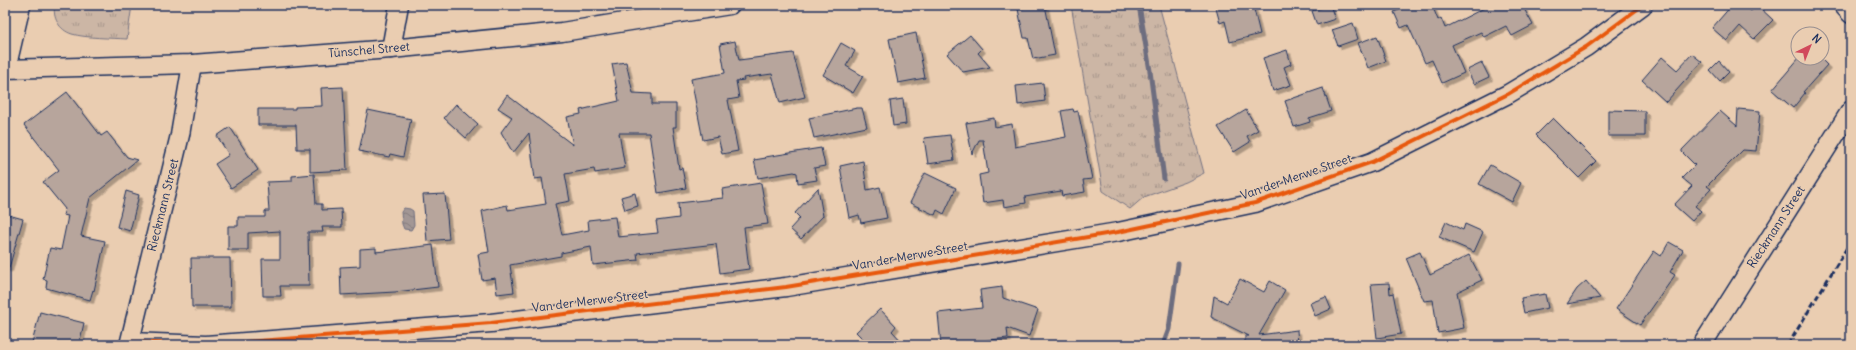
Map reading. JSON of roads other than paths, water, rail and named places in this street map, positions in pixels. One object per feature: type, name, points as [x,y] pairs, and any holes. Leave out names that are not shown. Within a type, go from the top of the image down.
[{"type":"street","points":[[5,66],[19,5]]},
{"type":"street","points":[[391,49],[398,5]]},
{"type":"street","name":"Tünschel Street","points":[[5,69],[192,64],[391,49],[562,32],[730,5]]},
{"type":"street","name":"Van der Merwe Street","points":[[130,344],[206,345],[491,323],[786,287],[1118,232],[1255,204],[1372,162],[1508,94],[1586,46],[1643,5]]},
{"type":"street","points":[[1843,5],[1851,14]]},
{"type":"street","name":"Rieckmann Street","points":[[130,344],[180,135],[192,64]]},
{"type":"street","name":"Rieckmann Street","points":[[1702,345],[1851,110]]},
{"type":"water","points":[[404,208],[413,211],[414,225],[411,230],[404,229],[402,224],[401,212]]},
{"type":"waterway","points":[[1139,5],[1150,71],[1164,179]]},
{"type":"waterway","points":[[1163,345],[1169,329],[1178,264]]},
{"type":"railway","points":[[1788,345],[1851,241]]}]
